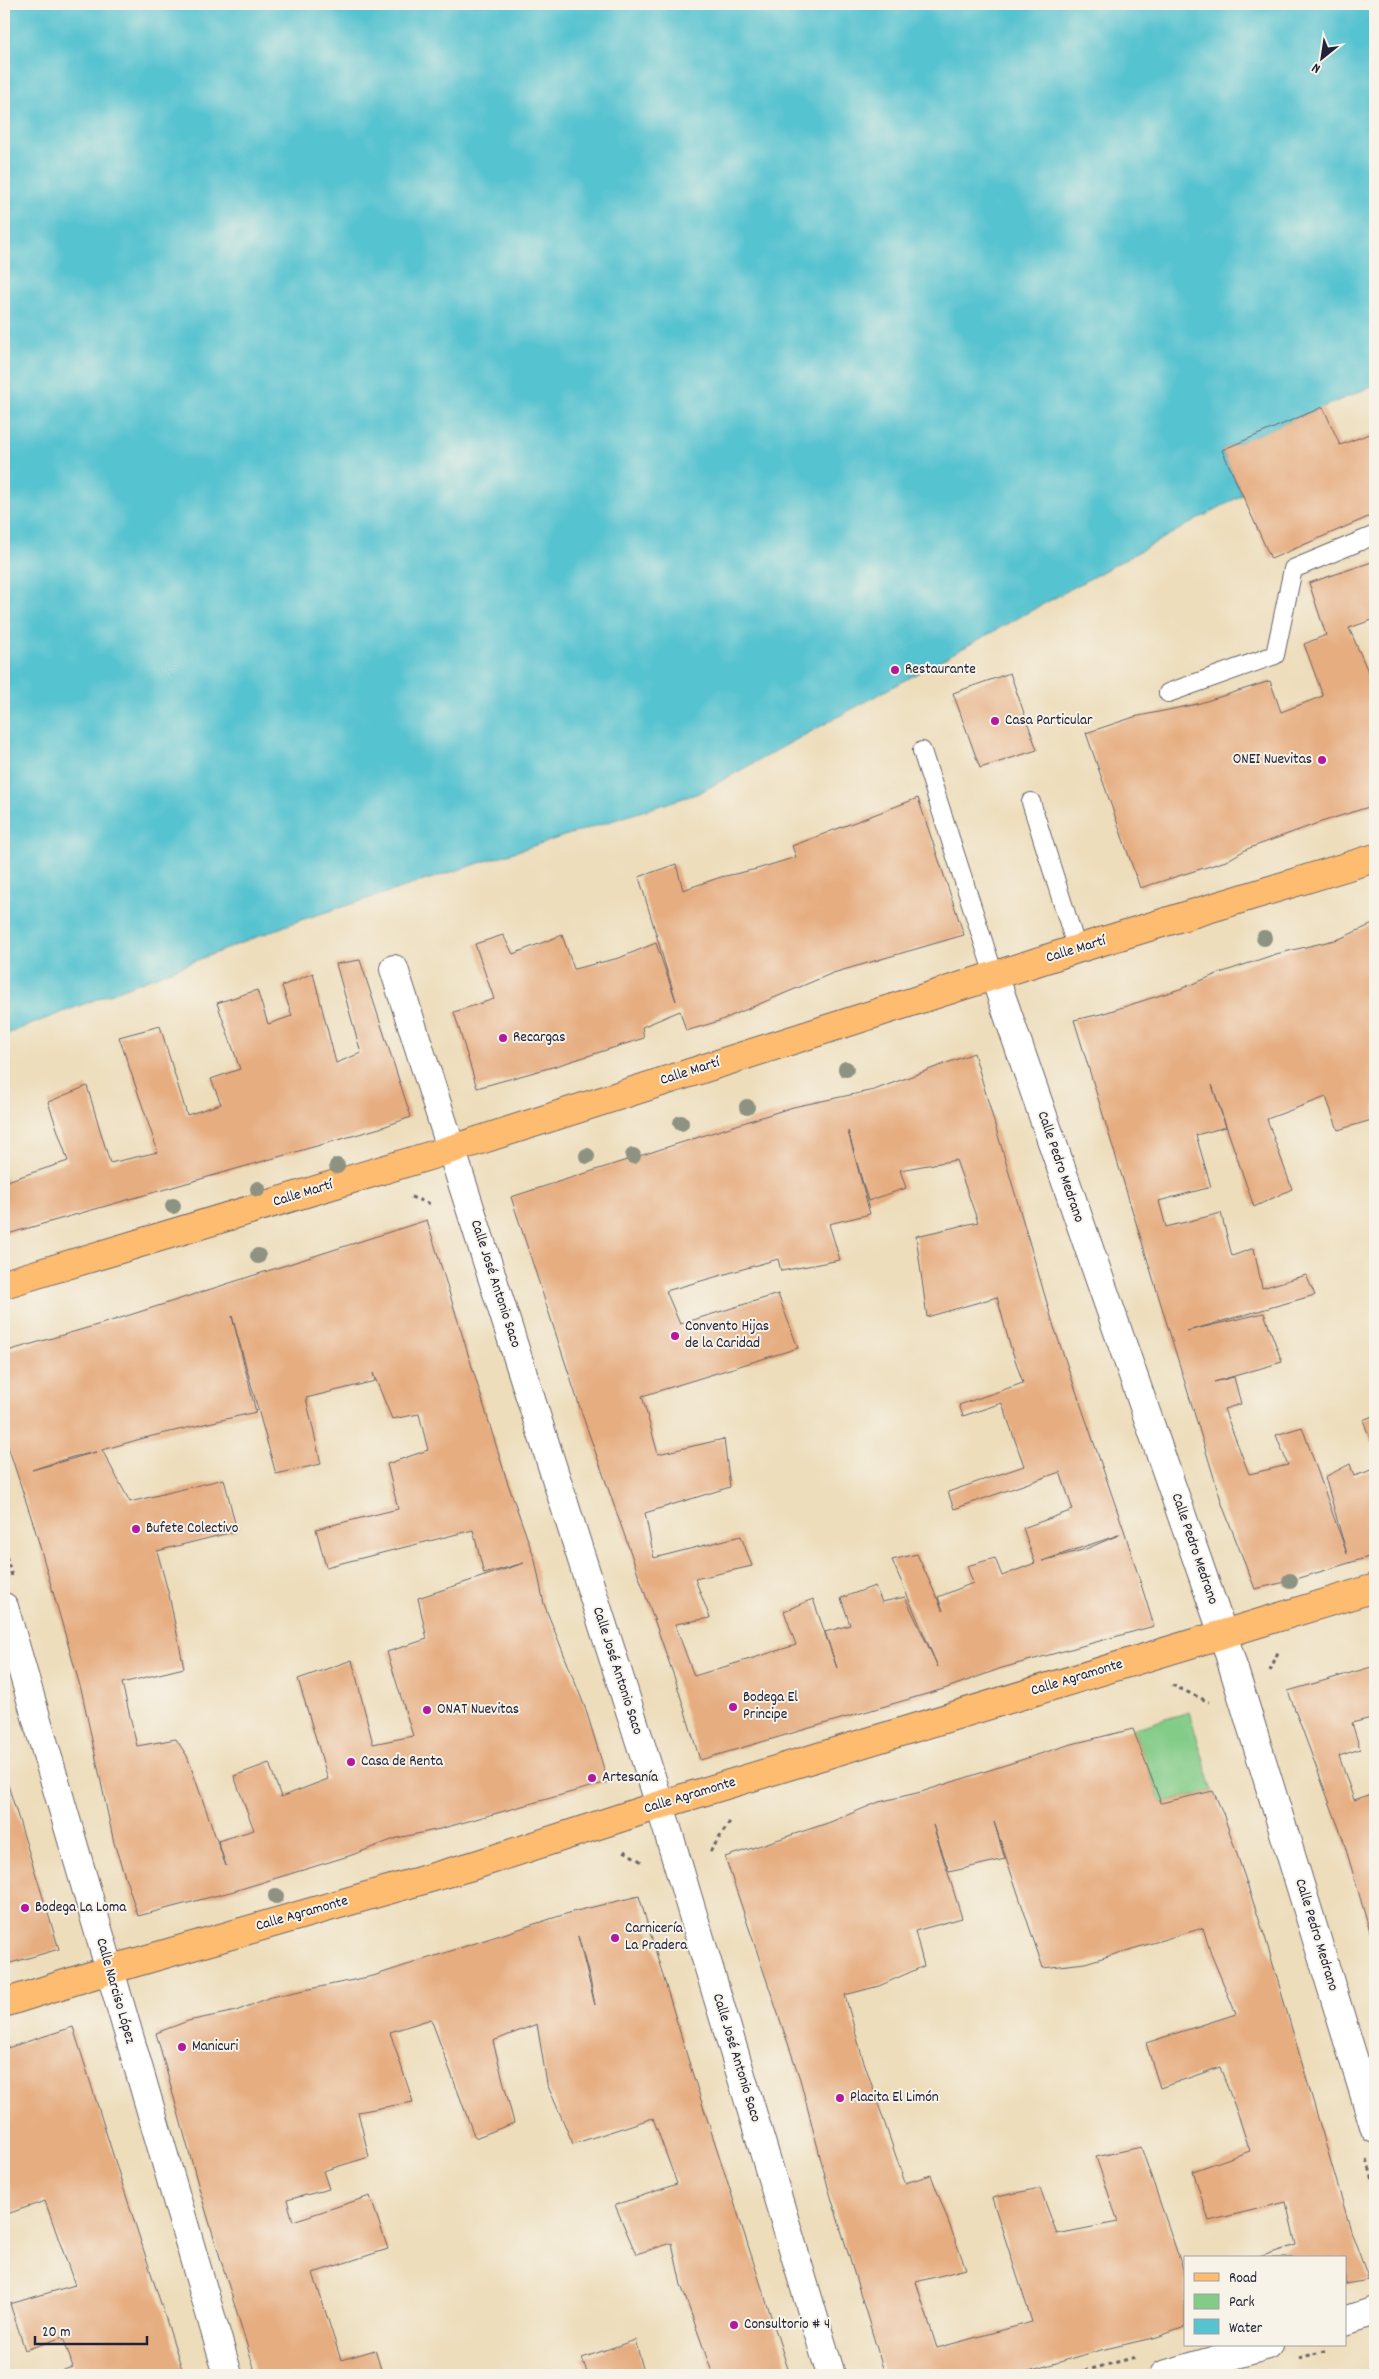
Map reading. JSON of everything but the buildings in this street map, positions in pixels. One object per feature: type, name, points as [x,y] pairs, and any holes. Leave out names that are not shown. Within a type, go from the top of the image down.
[{"type":"main road","name":"Calle Martí","points":[[4,1284],[452,1149],[994,975],[1375,858]]},
{"type":"main road","name":"Calle Agramonte","points":[[4,2003],[109,1970],[472,1866],[660,1805],[1375,1588]]},
{"type":"street","name":"Calle José Antonio Saco","points":[[394,969],[660,1805],[831,2375]]},
{"type":"street","name":"Calle Pedro Medrano","points":[[994,975],[1223,1634],[1375,2130]]},
{"type":"street","name":"Calle Narciso López","points":[[4,1607],[228,2375]]},
{"type":"street","points":[[1346,2320],[1375,2311]]},
{"type":"street","points":[[1164,2375],[1265,2346]]},
{"type":"lane","points":[[1168,693],[1274,655],[1292,569],[1375,535]]},
{"type":"lane","points":[[922,751],[994,975]]},
{"type":"lane","points":[[1031,802],[1077,949]]},
{"type":"path","points":[[403,1194],[438,1207]]},
{"type":"path","points":[[4,1549],[13,1578]]},
{"type":"path","points":[[1166,1682],[1211,1703]]},
{"type":"path","points":[[706,1858],[734,1814]]},
{"type":"path","points":[[618,1848],[647,1865]]},
{"type":"path","points":[[1366,2159],[1375,2187]]},
{"type":"path","points":[[1069,2375],[1141,2356]]},
{"type":"green space","points":[[1189,1712],[1213,1791],[1161,1803],[1133,1729]]},
{"type":"water","points":[[4,4],[1375,4],[1375,385],[1222,450],[1242,495],[699,793],[298,921],[4,1035]]},
{"type":"place","name":"Restaurante","points":[[895,670]]},
{"type":"place","name":"Casa Particular","points":[[995,721]]},
{"type":"place","name":"ONEI Nuevitas","points":[[1322,760]]},
{"type":"place","name":"Recargas","points":[[503,1038]]},
{"type":"place","name":"Convento Hijas de la Caridad","points":[[675,1336]]},
{"type":"place","name":"Bufete Colectivo","points":[[136,1529]]},
{"type":"place","name":"Bodega El Principe","points":[[733,1707]]},
{"type":"place","name":"ONAT Nuevitas","points":[[427,1710]]},
{"type":"place","name":"Casa de Renta","points":[[351,1762]]},
{"type":"place","name":"Artesanía","points":[[592,1778]]},
{"type":"place","name":"Bodega La Loma","points":[[25,1908]]},
{"type":"place","name":"Carnicería La Pradera","points":[[615,1938]]},
{"type":"place","name":"Manicuri","points":[[182,2047]]},
{"type":"place","name":"Placita El Limón","points":[[840,2098]]},
{"type":"place","name":"Consultorio # 4","points":[[734,2325]]}]
